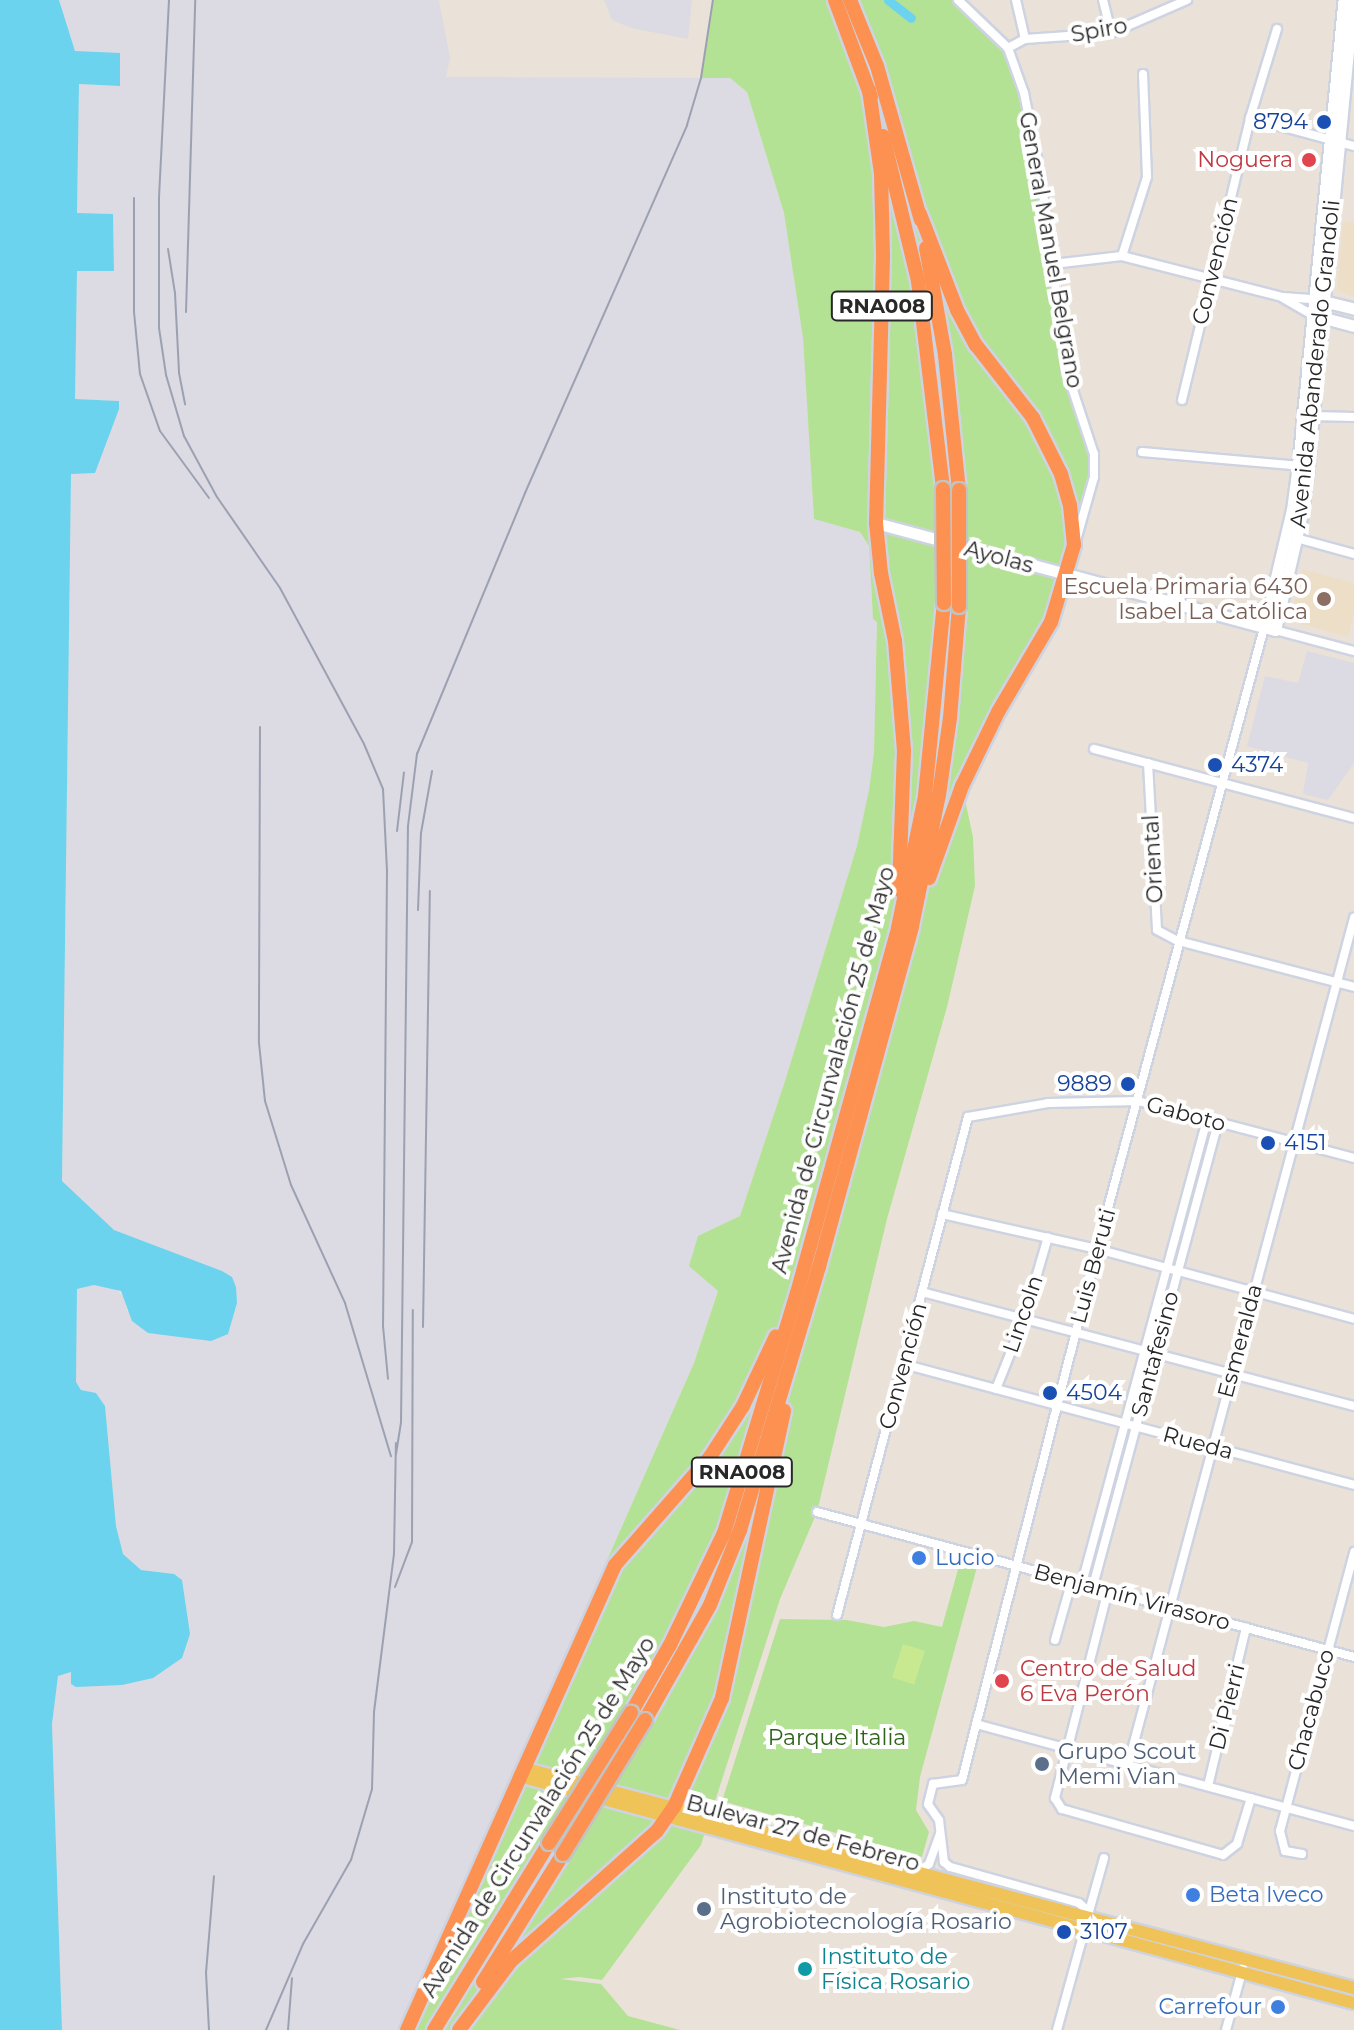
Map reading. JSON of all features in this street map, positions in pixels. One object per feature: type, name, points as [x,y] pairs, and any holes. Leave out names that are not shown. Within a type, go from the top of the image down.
[{"type":"highway","name":"Avenida de Circunvalación 25 de Mayo","points":[[835,0],[869,90],[890,159],[918,281],[943,489],[951,604]]},
{"type":"highway","name":"Avenida de Circunvalación 25 de Mayo","points":[[434,2030],[549,1843],[638,1717],[665,1687],[710,1605],[740,1530],[802,1323],[905,927],[951,604],[959,490],[945,355],[920,214],[877,66],[850,0]]},
{"type":"highway","name":"RNA008","points":[[869,90],[881,173],[883,257],[876,523]]},
{"type":"highway","points":[[920,214],[957,310],[976,345],[1033,418],[1061,474],[1070,505],[1074,545],[1067,575]]},
{"type":"highway","points":[[876,523],[881,573],[895,641],[904,751],[905,927]]},
{"type":"highway","name":"RNA008","points":[[905,927],[962,786],[998,712],[1051,622],[1067,575]]},
{"type":"highway","name":"Avenida de Circunvalación 25 de Mayo","points":[[457,2030],[563,1854],[638,1717],[653,1675],[724,1533],[905,927]]},
{"type":"highway","name":"RNA008","points":[[521,1772],[615,1565],[710,1457],[743,1406],[797,1293]]},
{"type":"highway","points":[[671,1812],[722,1698],[802,1323]]},
{"type":"highway","points":[[407,2030],[521,1772]]},
{"type":"highway","name":"RNA008","points":[[457,2030],[511,1961],[650,1838],[671,1812]]},
{"type":"main road","name":"Bulevar 27 de Febrero","points":[[521,1772],[1084,1930],[1354,1988]]},
{"type":"main road","name":"Bulevar 27 de Febrero","points":[[671,1812],[1088,1914],[1354,2003]]},
{"type":"street","points":[[958,0],[1008,48]]},
{"type":"street","points":[[1016,0],[1025,39]]},
{"type":"street","points":[[1103,0],[1111,33]]},
{"type":"street","name":"Spiro","points":[[1008,48],[1025,39],[1111,33],[1187,0]]},
{"type":"street","name":"Avenida Abanderado Grandoli","points":[[1269,629],[1296,538],[1334,141],[1344,0]]},
{"type":"street","name":"Avenida Abanderado Grandoli","points":[[1334,141],[1353,0]]},
{"type":"street","name":"Convención","points":[[1182,400],[1250,118],[1277,29]]},
{"type":"street","name":"General Manuel Belgrano","points":[[1008,48],[1024,93],[1053,264],[1067,372],[1094,454],[1094,477],[1074,545]]},
{"type":"street","points":[[1122,256],[1147,177],[1143,74]]},
{"type":"street","points":[[1250,118],[1354,146]]},
{"type":"street","points":[[1053,264],[1122,256],[1283,297],[1319,300],[1354,309]]},
{"type":"street","points":[[1283,297],[1317,316],[1354,326]]},
{"type":"street","name":"Avenida Abanderado Grandoli","points":[[1269,629],[1312,416],[1317,316]]},
{"type":"street","points":[[1312,416],[1354,417]]},
{"type":"street","points":[[1142,452],[1303,466]]},
{"type":"street","name":"Ayolas","points":[[876,523],[1354,651]]},
{"type":"street","points":[[1296,538],[1354,554]]},
{"type":"street","name":"Luis Beruti","points":[[1088,1914],[1079,1903],[950,1867],[943,1856],[941,1829],[928,1804],[933,1784],[962,1780],[1178,941],[1269,629]]},
{"type":"street","points":[[1094,749],[1354,818]]},
{"type":"street","name":"Oriental","points":[[1148,763],[1157,930],[1178,941]]},
{"type":"street","name":"Esmeralda","points":[[1128,1765],[1354,918]]},
{"type":"street","points":[[1178,941],[1354,987]]},
{"type":"street","name":"Gaboto","points":[[968,1117],[1048,1103],[1138,1101],[1354,1158]]},
{"type":"street","name":"Convención","points":[[837,1615],[968,1117]]},
{"type":"street","name":"Santafesino","points":[[1055,1640],[1077,1582],[1125,1424],[1207,1120]]},
{"type":"street","name":"Santafesino","points":[[1093,1586],[1218,1123]]},
{"type":"street","points":[[942,1214],[1097,1249],[1354,1319]]},
{"type":"street","name":"Lincoln","points":[[996,1389],[1024,1319],[1048,1237]]},
{"type":"street","points":[[922,1292],[1354,1406]]},
{"type":"street","name":"Rueda","points":[[903,1364],[1354,1485]]},
{"type":"street","name":"Benjamín Virasoro","points":[[817,1512],[1354,1657]]},
{"type":"street","name":"Chacabuco","points":[[1302,1854],[1285,1851],[1280,1839],[1285,1807],[1354,1552]]},
{"type":"street","points":[[1108,1590],[1055,1798],[1062,1809],[1223,1855],[1237,1844],[1251,1798]]},
{"type":"street","name":"Di Pierri","points":[[1208,1786],[1246,1628]]},
{"type":"street","points":[[976,1724],[1354,1826]]},
{"type":"street","points":[[918,1871],[929,1864],[941,1829]]},
{"type":"street","points":[[1057,2030],[1104,1858]]},
{"type":"street","points":[[1226,2030],[1244,1966]]},
{"type":"shaded area","points":[[59,0],[439,0],[450,58],[446,77],[730,78],[747,92],[784,213],[803,338],[814,519],[860,532],[869,546],[873,618],[877,622],[874,752],[869,790],[857,846],[785,1081],[740,1216],[698,1237],[718,1290],[694,1363],[400,2030],[62,2030],[52,1724],[58,1676],[71,1672],[71,1684],[174,1574],[141,1570],[123,1554],[116,1526],[105,1406],[96,1393],[81,1390],[76,1382],[77,1289],[94,1285],[114,1287],[125,1298],[127,1311],[222,1271],[114,1230],[62,1181],[71,474],[119,401],[75,399],[77,271],[114,271],[113,214],[77,213],[79,84],[119,86],[75,51]]},
{"type":"shaded area","points":[[604,0],[692,0],[688,39],[631,28],[612,20]]},
{"type":"shaded area","points":[[1343,222],[1354,222],[1354,297],[1337,290]]},
{"type":"shaded area","name":"Escuela Primaria 6430 Isabel La Católica","points":[[1303,569],[1354,583],[1354,614],[1348,637],[1295,622],[1291,614]]},
{"type":"shaded area","points":[[1307,651],[1354,663],[1354,763],[1328,800],[1303,794],[1308,763],[1247,746],[1265,676],[1298,683]]},
{"type":"green space","points":[[713,0],[958,0],[1008,48],[1024,93],[1067,372],[1089,436],[1094,477],[1067,575],[962,786],[973,837],[975,886],[947,1007],[887,1219],[817,1512],[780,1599],[701,1845],[602,1980],[579,1977],[560,1979],[601,1984],[628,2016],[680,2030],[400,2030],[694,1363],[718,1291],[689,1266],[698,1236],[740,1216],[857,846],[869,790],[874,752],[877,622],[873,619],[869,546],[860,532],[814,519],[803,338],[784,213],[747,92],[730,78],[701,78]]},
{"type":"green space","name":"Parque Italia","points":[[960,1562],[977,1567],[920,1777],[916,1810],[929,1832],[922,1857],[722,1801],[780,1619],[847,1620],[884,1627],[914,1621],[942,1627]]},
{"type":"green space","points":[[903,1644],[925,1651],[914,1684],[892,1677]]},
{"type":"water","points":[[0,0],[59,0],[75,51],[120,53],[120,86],[79,84],[77,213],[113,214],[114,271],[77,271],[75,399],[119,401],[119,409],[95,473],[71,474],[62,1181],[114,1230],[232,1277],[237,1303],[228,1334],[211,1341],[148,1333],[132,1321],[121,1291],[94,1285],[77,1289],[76,1382],[81,1390],[96,1393],[105,1406],[116,1526],[123,1554],[141,1570],[174,1574],[182,1580],[190,1634],[182,1658],[153,1678],[122,1685],[76,1687],[71,1684],[71,1672],[58,1676],[52,1724],[62,2030],[0,2030]]},
{"type":"waterway","points":[[888,0],[911,18]]},
{"type":"railway","points":[[169,0],[159,198],[159,328],[166,375],[184,436],[217,497],[280,588],[364,744],[383,789],[387,870],[383,1326],[388,1379]]},
{"type":"railway","points":[[186,312],[195,0]]},
{"type":"railway","points":[[396,1454],[401,1422],[408,826],[417,754],[525,493],[687,125],[701,78],[713,0]]},
{"type":"railway","points":[[134,198],[134,312],[140,374],[160,431],[209,498]]},
{"type":"railway","points":[[168,249],[175,293],[179,373],[185,404]]},
{"type":"railway","points":[[260,727],[259,1043],[265,1101],[291,1185],[345,1303],[391,1456]]},
{"type":"railway","points":[[418,910],[421,833],[432,771]]},
{"type":"railway","points":[[397,831],[404,772]]},
{"type":"railway","points":[[423,1327],[430,891]]},
{"type":"railway","points":[[395,1587],[412,1542],[413,1310]]},
{"type":"railway","points":[[266,2030],[303,1944],[351,1860],[372,1789],[374,1712],[394,1553],[396,1443]]},
{"type":"railway","points":[[209,2030],[206,1973],[214,1876]]},
{"type":"railway","points":[[288,2030],[292,1978]]},
{"type":"place","name":"8794","points":[[1324,122]]},
{"type":"place","name":"Noguera","points":[[1309,160]]},
{"type":"place","name":"Escuela Primaria 6430 Isabel La Católica","points":[[1324,599]]},
{"type":"place","name":"4374","points":[[1215,765]]},
{"type":"place","name":"9889","points":[[1128,1084]]},
{"type":"place","name":"4151","points":[[1268,1143]]},
{"type":"place","name":"4504","points":[[1050,1393]]},
{"type":"place","name":"Lucio","points":[[919,1558]]},
{"type":"place","name":"Centro de Salud 6 Eva Perón","points":[[1002,1681]]},
{"type":"place","name":"Grupo Scout Memi Vian","points":[[1042,1764]]},
{"type":"place","name":"Beta Iveco","points":[[1193,1895]]},
{"type":"place","name":"Instituto de Agrobiotecnología Rosario","points":[[704,1909]]},
{"type":"place","name":"3107","points":[[1064,1932]]},
{"type":"place","name":"Instituto de Física Rosario","points":[[805,1969]]},
{"type":"place","name":"Carrefour","points":[[1278,2007]]}]
